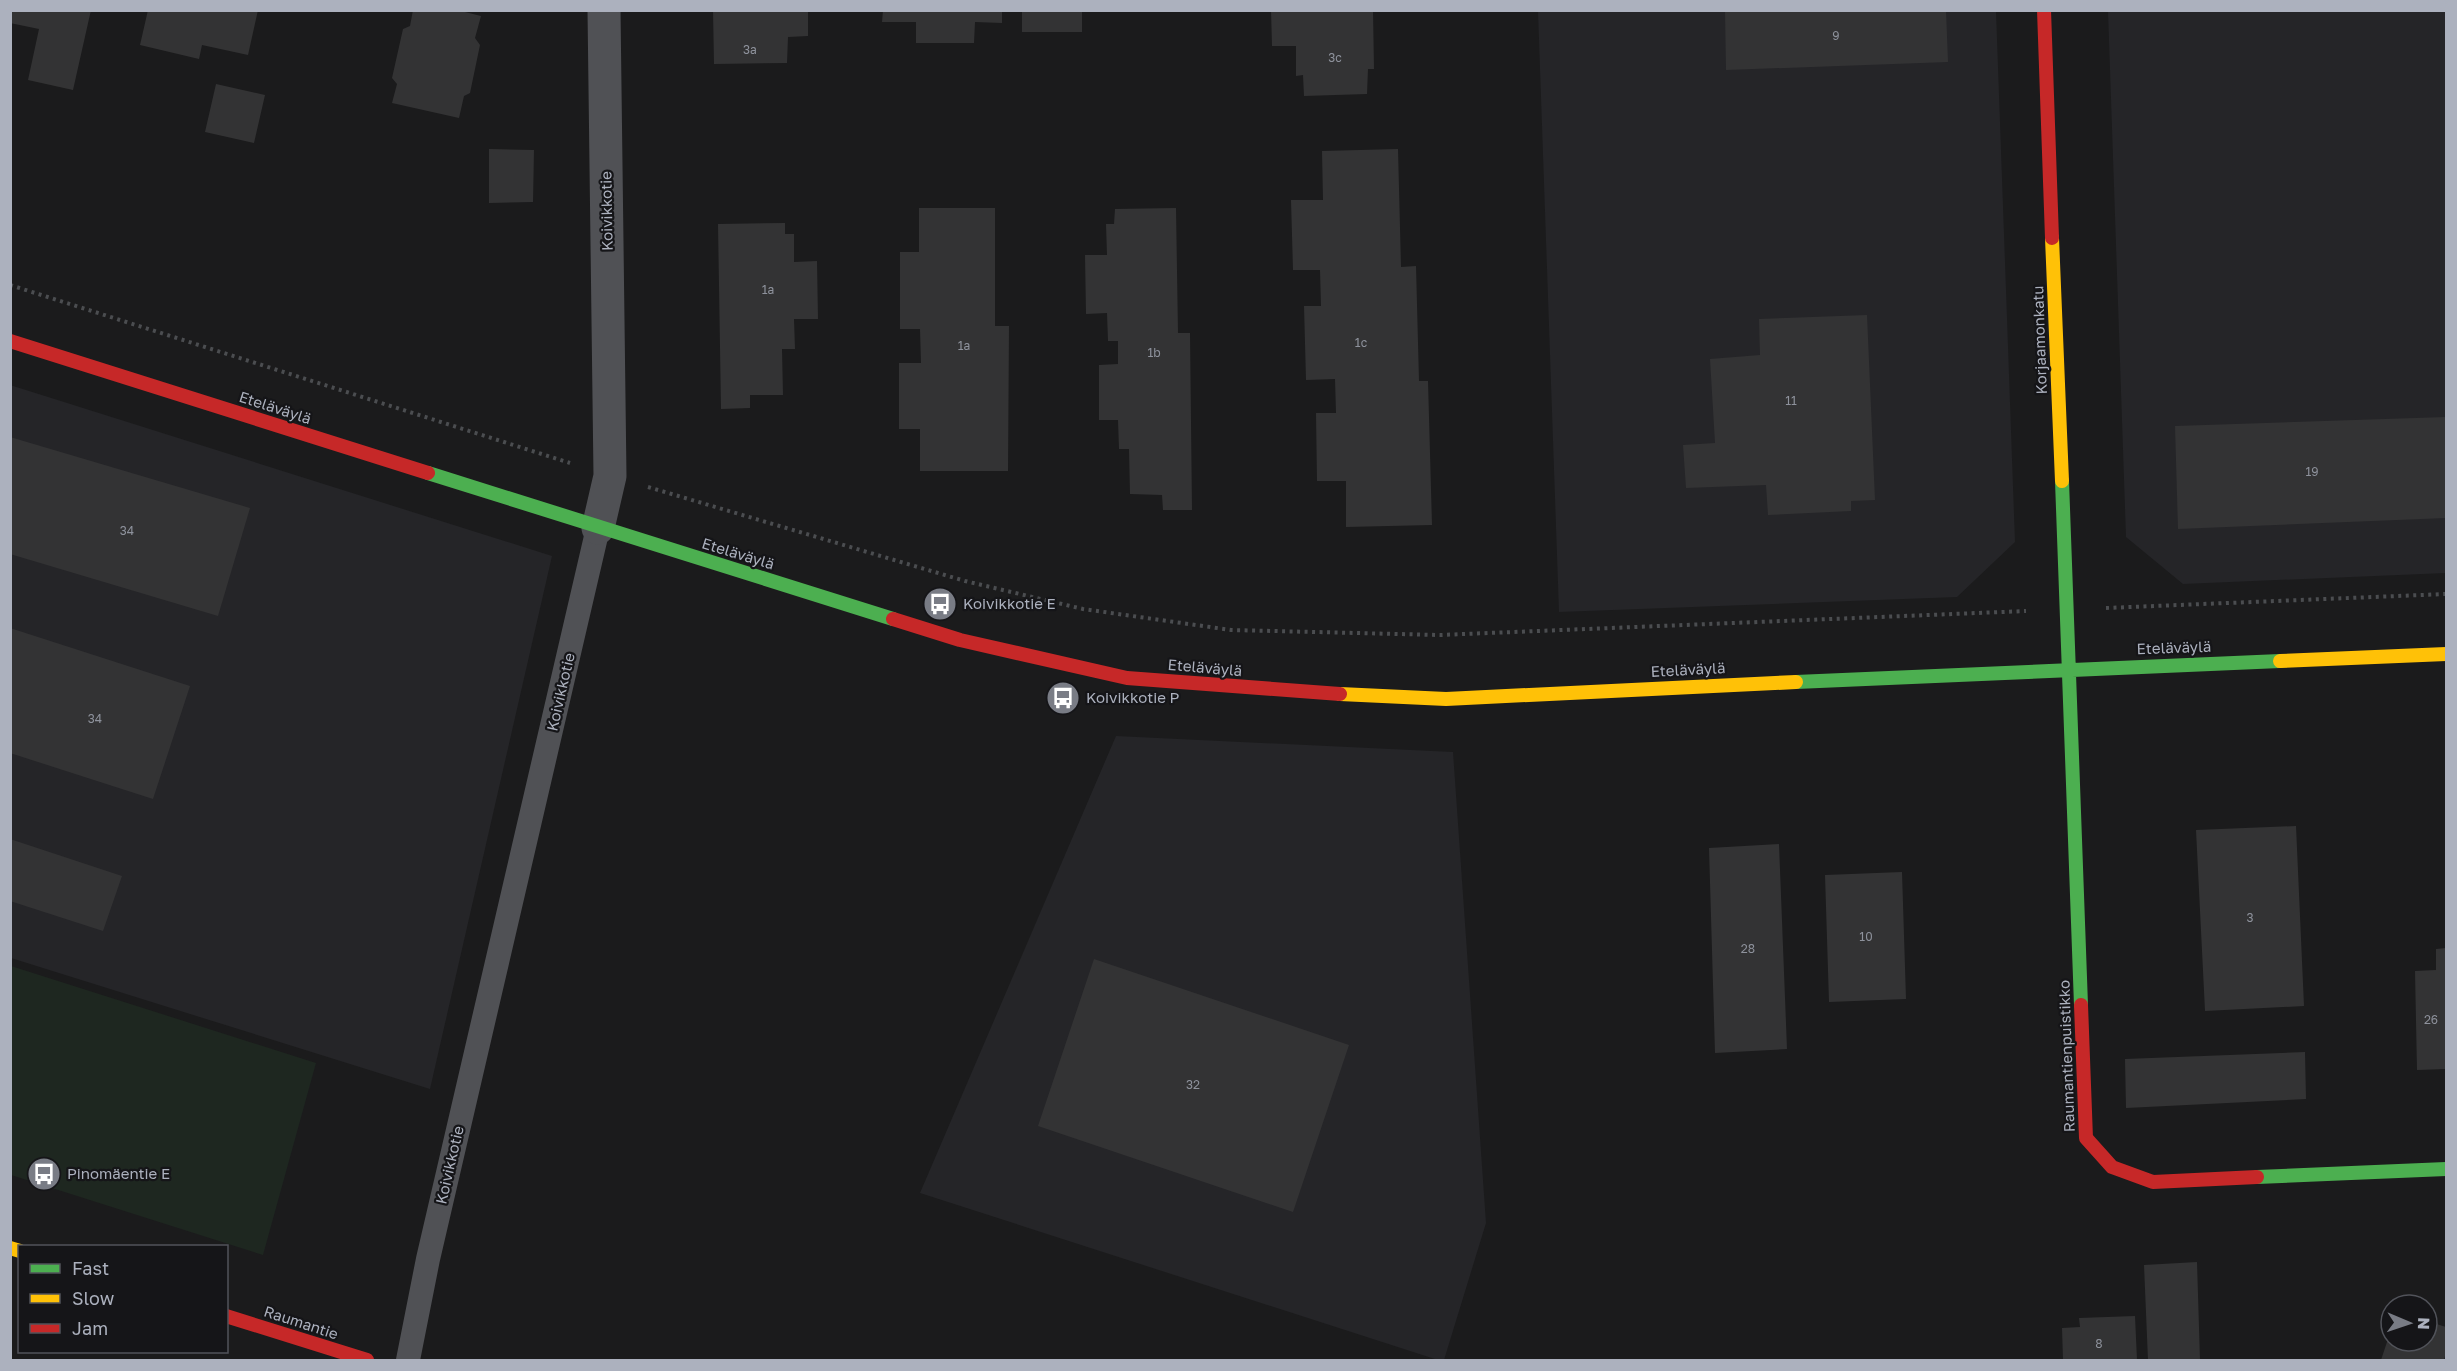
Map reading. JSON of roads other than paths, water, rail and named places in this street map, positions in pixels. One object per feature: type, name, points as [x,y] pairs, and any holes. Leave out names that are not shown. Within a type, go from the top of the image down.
[{"type":"main road","name":"Korjaamonkatu","points":[[2044,10],[2069,669]]},
{"type":"main road","name":"Eteläväylä","points":[[10,341],[598,528],[960,640],[1127,678],[1296,692],[1446,699],[2069,669],[2446,654]]},
{"type":"main road","name":"Raumantienpuistikko","points":[[2069,669],[2086,1138],[2112,1167],[2153,1182],[2446,1169]]},
{"type":"main road","name":"Raumantie","points":[[228,1317],[367,1360]]},
{"type":"street","name":"Koivikkotie","points":[[598,528],[610,476],[604,10]]},
{"type":"lane","name":"Koivikkotie","points":[[408,1360],[428,1259],[598,528]]},
{"type":"place","name":"Koivikkotie E","points":[[940,604]]},
{"type":"place","name":"Koivikkotie P","points":[[1063,698]]},
{"type":"place","name":"Pinomäentie E","points":[[44,1174]]}]
